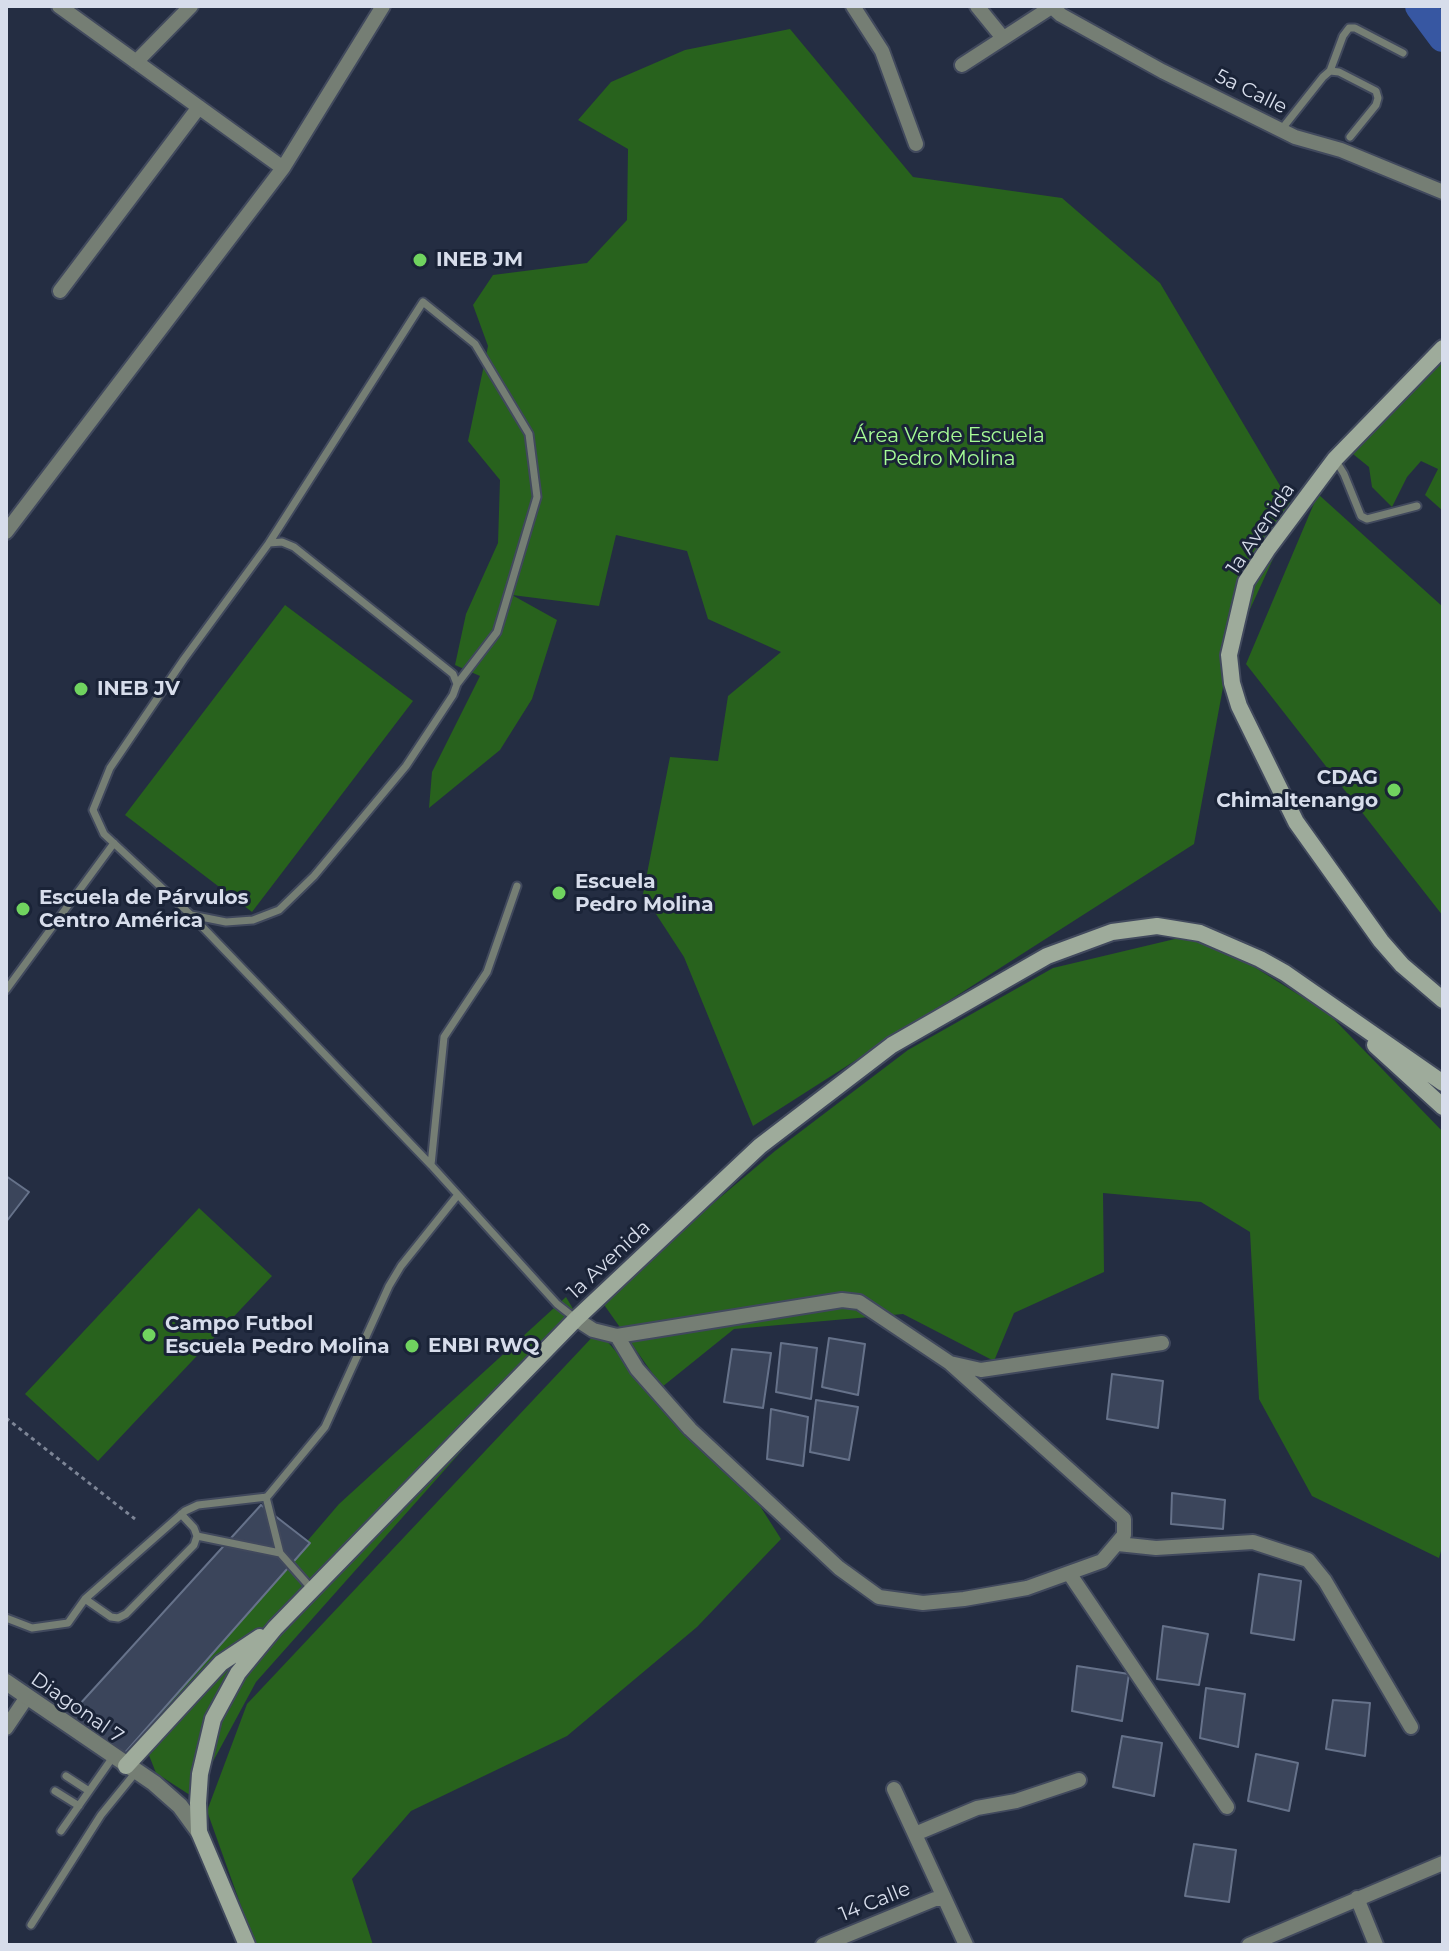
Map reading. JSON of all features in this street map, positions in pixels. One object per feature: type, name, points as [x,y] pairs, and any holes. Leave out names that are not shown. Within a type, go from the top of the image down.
[{"type":"main road","name":"1a Avenida","points":[[1443,348],[1335,459],[1295,511],[1246,582],[1229,655],[1232,683],[1239,706],[1296,822],[1381,941],[1402,965],[1443,1000]]},
{"type":"main road","name":"1a Avenida","points":[[247,1945],[199,1832],[200,1774],[213,1719],[238,1673],[275,1628],[576,1319],[760,1146],[892,1045],[1047,956],[1112,932],[1138,927],[1174,928],[1200,933],[1260,959],[1443,1083]]},
{"type":"main road","name":"1a Avenida","points":[[1332,1006],[1443,1107]]},
{"type":"main road","points":[[125,1765],[221,1663],[275,1628]]},
{"type":"street","points":[[59,6],[283,168]]},
{"type":"street","points":[[136,62],[191,6]]},
{"type":"street","points":[[6,532],[283,168],[383,6]]},
{"type":"street","points":[[853,6],[882,51],[916,144]]},
{"type":"street","points":[[977,6],[1003,38]]},
{"type":"street","points":[[962,65],[1052,6]]},
{"type":"street","name":"5a Calle","points":[[1052,6],[1061,15],[1162,71],[1295,137],[1341,150],[1443,192]]},
{"type":"street","points":[[60,291],[199,107]]},
{"type":"street","points":[[576,1319],[593,1330],[617,1336],[842,1300],[859,1302],[950,1363],[1124,1519],[1124,1535],[1102,1561],[1027,1588],[923,1603],[879,1597],[839,1568],[690,1429],[637,1369],[617,1336]]},
{"type":"street","points":[[950,1363],[981,1370],[1162,1343]]},
{"type":"street","points":[[1118,1544],[1168,1548],[1253,1542],[1308,1560],[1325,1581],[1411,1727]]},
{"type":"street","points":[[1069,1573],[1227,1807]]},
{"type":"street","name":"Diagonal 7","points":[[6,1682],[154,1783],[180,1806],[199,1832]]},
{"type":"street","points":[[6,1728],[27,1697]]},
{"type":"street","points":[[915,1834],[977,1808],[1016,1801],[1079,1780]]},
{"type":"street","points":[[894,1789],[966,1945]]},
{"type":"street","points":[[1249,1945],[1443,1863]]},
{"type":"street","points":[[1357,1898],[1376,1945]]},
{"type":"street","name":"14 Calle","points":[[823,1945],[935,1899],[943,1899]]},
{"type":"lane","points":[[1281,130],[1330,71],[1349,28],[1355,28],[1403,53]]},
{"type":"lane","points":[[1330,71],[1339,72],[1376,91],[1376,105],[1350,137]]},
{"type":"lane","points":[[191,915],[226,922],[253,920],[279,910],[314,876],[406,766],[453,695],[457,684],[497,632],[537,497],[529,434],[475,344],[423,302],[269,543],[184,659],[110,768],[93,810],[104,834],[191,915],[431,1165],[557,1304],[576,1319]]},
{"type":"lane","points":[[1335,459],[1361,516],[1367,519],[1417,506]]},
{"type":"lane","points":[[269,543],[282,542],[294,547],[453,674],[457,684]]},
{"type":"lane","points":[[6,990],[114,843]]},
{"type":"lane","points":[[431,1165],[444,1037],[487,972],[517,886]]},
{"type":"lane","points":[[6,1618],[32,1628],[68,1623],[85,1599],[181,1514],[198,1505],[266,1497],[325,1427],[389,1286],[401,1266],[457,1196]]},
{"type":"lane","points":[[266,1497],[280,1553],[313,1590]]},
{"type":"lane","points":[[85,1599],[111,1617],[126,1614],[194,1545],[197,1536],[194,1528],[181,1514]]},
{"type":"lane","points":[[197,1536],[280,1553]]},
{"type":"lane","points":[[61,1831],[89,1791],[125,1765]]},
{"type":"lane","points":[[31,1925],[101,1815],[125,1765]]},
{"type":"lane","points":[[66,1776],[89,1791]]},
{"type":"lane","points":[[55,1791],[79,1806]]},
{"type":"path","points":[[6,1418],[135,1519]]},
{"type":"green space","name":"Área Verde Escuela Pedro Molina","points":[[790,29],[913,177],[1062,198],[1160,283],[1295,511],[1229,655],[1194,844],[753,1126],[684,957],[643,894],[670,757],[718,761],[728,696],[781,652],[708,619],[687,551],[616,535],[599,606],[512,595],[557,620],[532,699],[500,750],[429,808],[432,772],[480,676],[455,665],[466,614],[498,543],[500,480],[468,441],[488,346],[473,305],[493,275],[587,263],[627,220],[628,149],[578,120],[611,82],[685,50]]},
{"type":"green space","points":[[1443,353],[1443,511],[1425,495],[1438,469],[1421,461],[1407,477],[1392,507],[1372,487],[1369,467],[1348,450]]},
{"type":"green space","name":"CDAG Chimaltenango","points":[[1318,494],[1443,607],[1443,916],[1246,664]]},
{"type":"green space","points":[[285,605],[413,701],[252,912],[125,815]]},
{"type":"green space","points":[[1200,933],[1328,1013],[1443,1132],[1443,1544],[1439,1558],[1312,1496],[1259,1399],[1250,1232],[1201,1202],[1103,1193],[1104,1272],[1014,1313],[994,1361],[903,1314],[734,1329],[662,1387],[600,1299],[775,1151],[908,1050],[1053,968]]},
{"type":"green space","name":"Campo Futbol Escuela Pedro Molina","points":[[199,1208],[272,1276],[98,1461],[25,1394]]},
{"type":"green space","points":[[566,1297],[579,1319],[256,1682],[196,1799],[156,1773],[141,1735],[339,1504]]},
{"type":"green space","points":[[598,1331],[671,1414],[746,1484],[781,1539],[697,1627],[567,1736],[411,1811],[352,1879],[373,1945],[255,1945],[207,1811],[247,1704]]},
{"type":"building","points":[[6,1176],[29,1192],[6,1222]]},
{"type":"building","points":[[829,1338],[865,1344],[858,1395],[822,1387]]},
{"type":"building","points":[[781,1343],[817,1348],[811,1399],[776,1392]]},
{"type":"building","points":[[732,1349],[771,1353],[763,1408],[724,1402]]},
{"type":"building","points":[[1112,1374],[1163,1381],[1158,1428],[1107,1419]]},
{"type":"building","points":[[816,1400],[858,1407],[849,1460],[810,1452]]},
{"type":"building","points":[[771,1409],[808,1417],[803,1466],[767,1459]]},
{"type":"building","points":[[1172,1493],[1225,1500],[1223,1529],[1171,1524]]},
{"type":"building","points":[[261,1505],[310,1543],[123,1755],[69,1716]]},
{"type":"building","points":[[1259,1574],[1301,1581],[1294,1640],[1251,1633]]},
{"type":"building","points":[[1163,1626],[1208,1634],[1199,1685],[1157,1679]]},
{"type":"building","points":[[1077,1666],[1129,1674],[1122,1721],[1072,1711]]},
{"type":"building","points":[[1206,1688],[1245,1694],[1238,1747],[1200,1738]]},
{"type":"building","points":[[1333,1700],[1370,1703],[1365,1756],[1326,1749]]},
{"type":"building","points":[[1122,1736],[1162,1743],[1154,1796],[1113,1787]]},
{"type":"building","points":[[1256,1754],[1298,1763],[1289,1811],[1248,1801]]},
{"type":"building","points":[[1194,1844],[1236,1850],[1229,1902],[1185,1896]]},
{"type":"waterway","points":[[1420,6],[1443,37]]},
{"type":"place","name":"INEB JM","points":[[420,260]]},
{"type":"place","name":"INEB JV","points":[[81,689]]},
{"type":"place","name":"CDAG Chimaltenango","points":[[1394,790]]},
{"type":"place","name":"Escuela Pedro Molina","points":[[559,893]]},
{"type":"place","name":"Escuela de Párvulos Centro América","points":[[23,909]]},
{"type":"place","name":"Campo Futbol Escuela Pedro Molina","points":[[149,1335]]},
{"type":"place","name":"ENBI RWQ","points":[[412,1346]]}]
